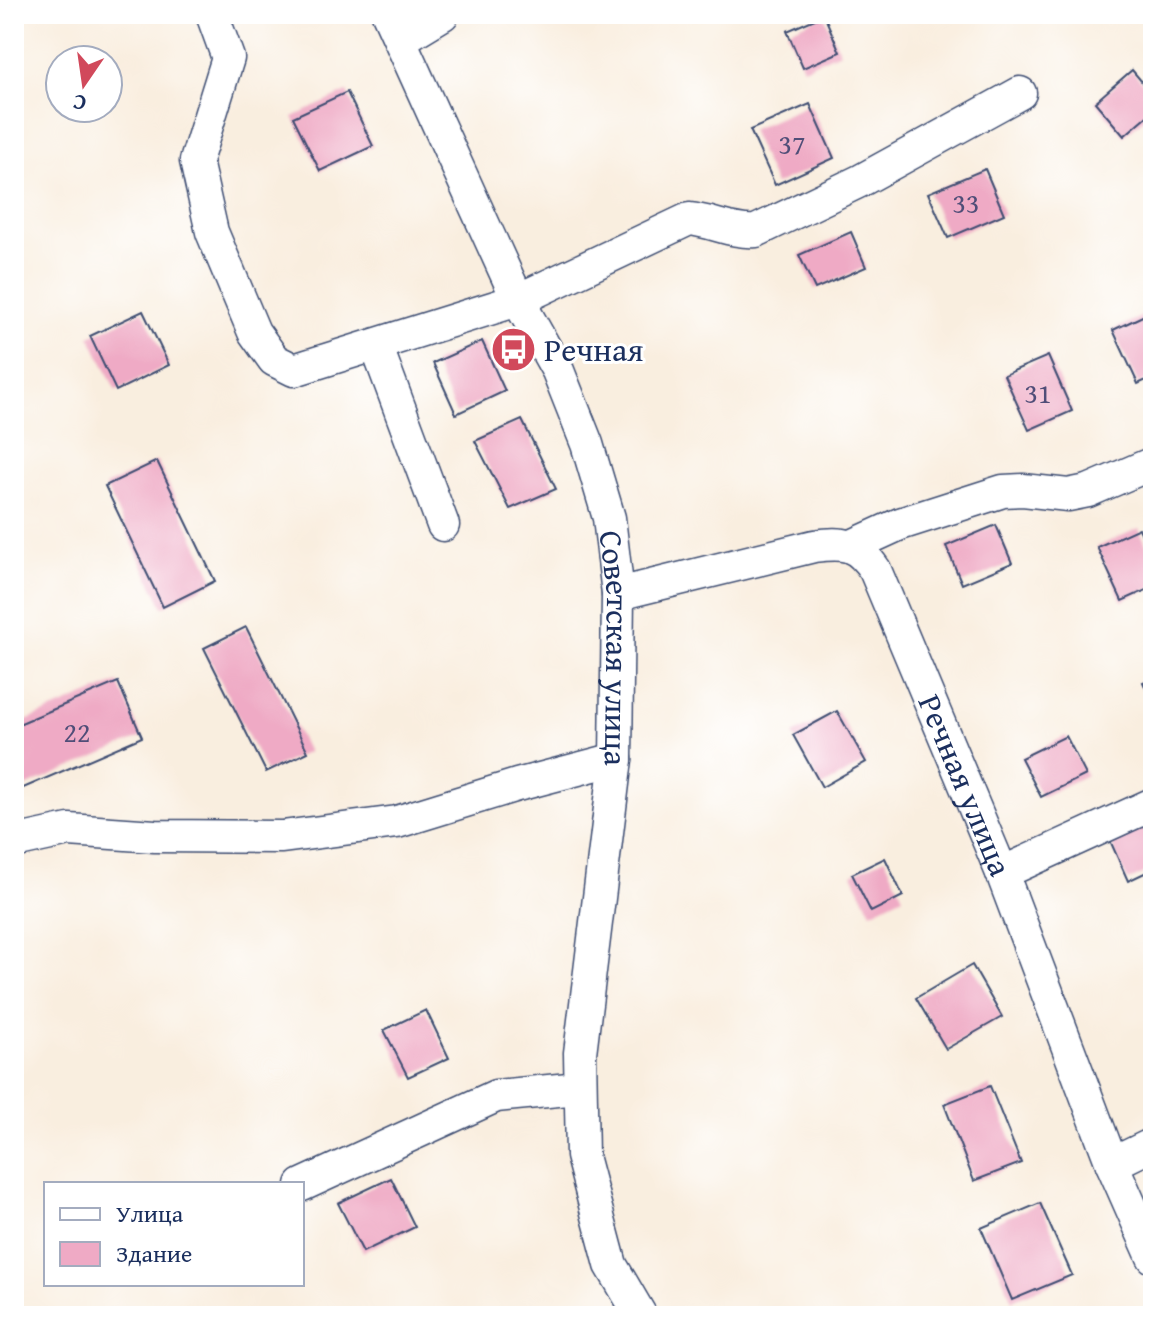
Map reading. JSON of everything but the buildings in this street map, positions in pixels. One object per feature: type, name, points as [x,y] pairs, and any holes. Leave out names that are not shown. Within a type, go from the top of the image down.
[{"type":"street","points":[[212,14],[228,58],[196,161],[212,232],[254,332],[274,360],[294,370],[518,300],[689,219],[742,232],[756,231],[860,181],[1020,93]]},
{"type":"street","points":[[394,27],[443,14]]},
{"type":"street","name":"Советская улица","points":[[394,27],[518,300],[558,371],[587,444],[609,518],[618,594],[616,759],[580,1053],[579,1088],[582,1156],[611,1265],[641,1316]]},
{"type":"street","points":[[376,345],[443,525]]},
{"type":"street","points":[[618,594],[814,546],[834,543],[852,546],[900,524],[1003,491],[1068,495],[1088,491],[1153,463]]},
{"type":"street","name":"Речная улица","points":[[852,546],[865,555],[875,570],[1002,873],[1112,1164],[1153,1257]]},
{"type":"street","points":[[14,842],[69,830],[155,836],[282,837],[397,822],[616,759]]},
{"type":"street","points":[[1002,873],[1153,804]]},
{"type":"street","points":[[304,1184],[496,1096],[579,1088]]},
{"type":"street","points":[[1112,1164],[1153,1144]]},
{"type":"place","name":"Речная","points":[[513,350]]}]
